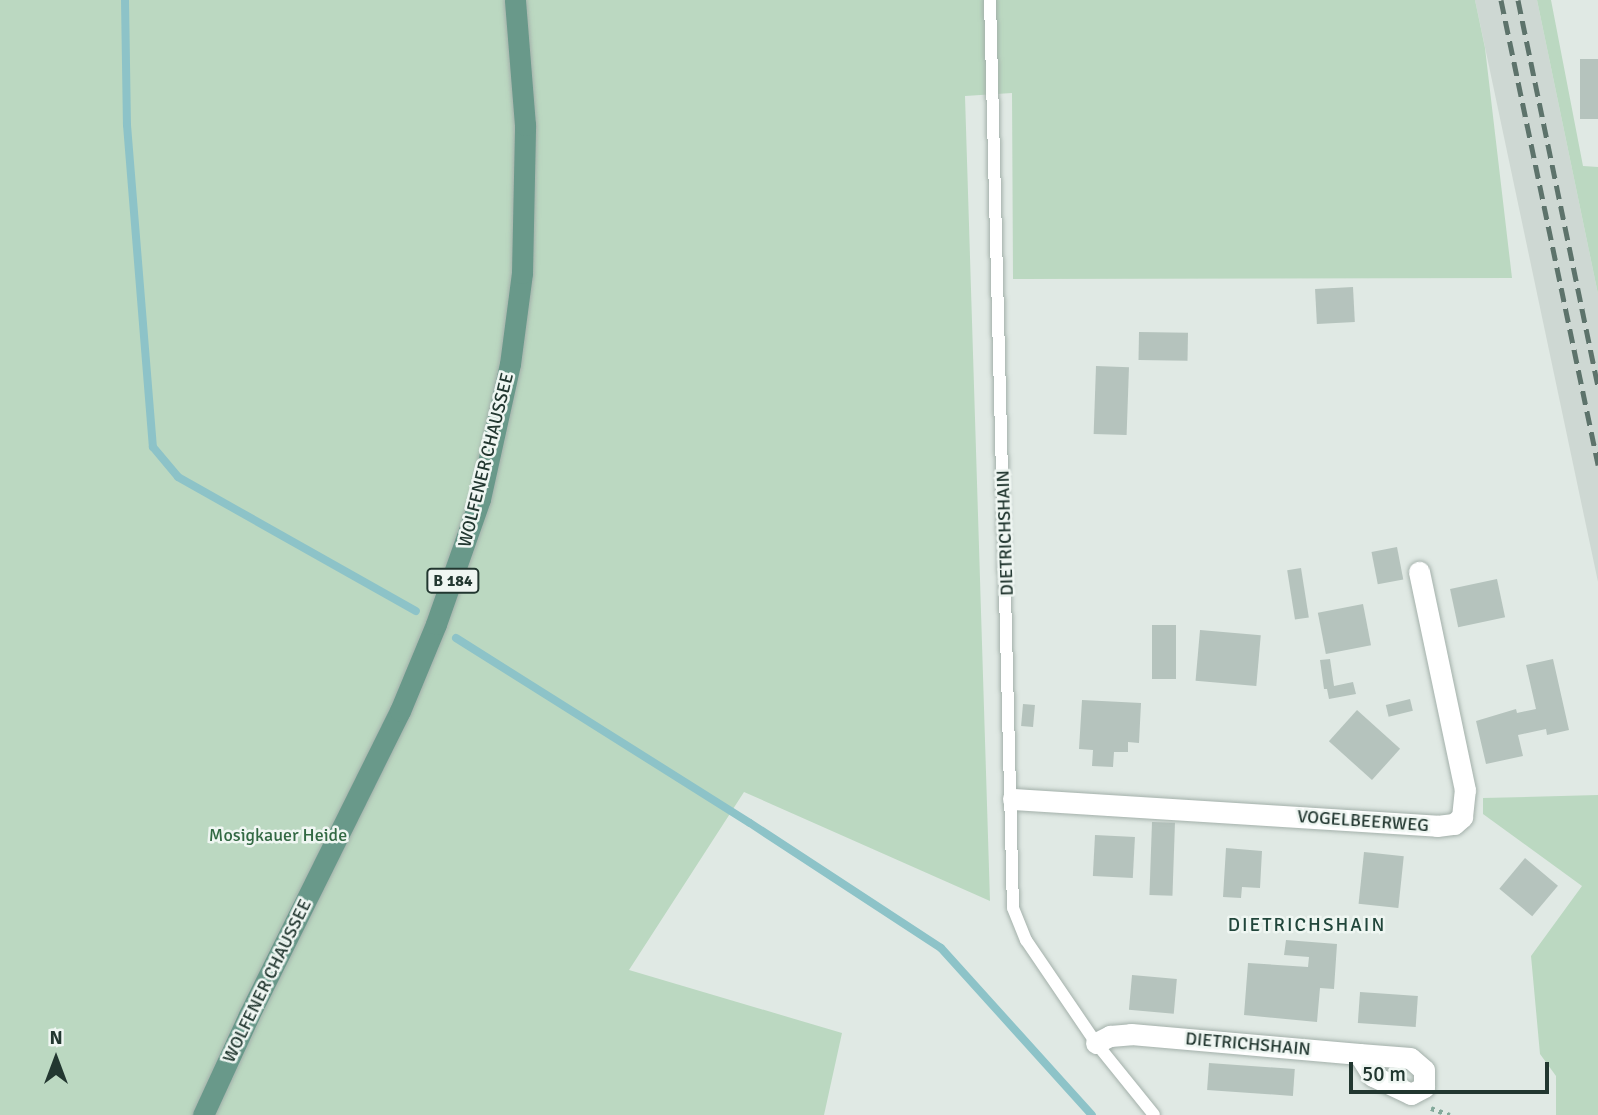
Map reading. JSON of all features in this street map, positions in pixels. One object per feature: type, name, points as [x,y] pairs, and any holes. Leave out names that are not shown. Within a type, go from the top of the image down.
[{"type":"main road","name":"WOLFENER CHAUSSEE","points":[[203,1115],[249,1015],[400,711],[436,624],[480,499],[510,364],[522,273],[525,138],[515,0]]},
{"type":"street","name":"VOGELBEERWEG","points":[[1013,799],[1437,826],[1454,824],[1462,817],[1465,790],[1419,572]]},
{"type":"street","name":"DIETRICHSHAIN","points":[[1096,1043],[1110,1037],[1131,1034],[1359,1054]]},
{"type":"lane","name":"DIETRICHSHAIN","points":[[990,0],[1013,799],[1013,908],[1026,940],[1096,1043],[1154,1115]]},
{"type":"shaded area","points":[[1475,0],[1537,0],[1598,294],[1598,582]]},
{"type":"green space","name":"Mosigkauer Heide","points":[[0,0],[1475,0],[1485,48],[1512,278],[1013,279],[1012,93],[965,96],[990,901],[744,792],[629,970],[842,1033],[824,1115],[0,1115]]},
{"type":"green space","points":[[1537,0],[1551,0],[1583,166],[1598,167],[1598,294]]},
{"type":"green space","points":[[1598,795],[1598,1115],[1556,1115],[1556,1076],[1540,1054],[1531,956],[1582,886],[1483,814],[1483,798]]},
{"type":"building","points":[[1580,59],[1598,59],[1598,119],[1580,119]]},
{"type":"building","points":[[1353,287],[1355,322],[1317,324],[1315,289]]},
{"type":"building","points":[[1139,332],[1188,333],[1188,361],[1139,360]]},
{"type":"building","points":[[1096,366],[1129,367],[1127,435],[1094,434]]},
{"type":"building","points":[[1397,547],[1403,579],[1378,584],[1371,552]]},
{"type":"building","points":[[1301,568],[1309,617],[1295,620],[1287,570]]},
{"type":"building","points":[[1497,579],[1505,617],[1458,627],[1450,589]]},
{"type":"building","points":[[1363,604],[1371,645],[1326,654],[1318,613]]},
{"type":"building","points":[[1152,625],[1176,625],[1176,679],[1152,679]]},
{"type":"building","points":[[1200,630],[1261,635],[1256,686],[1196,681]]},
{"type":"building","points":[[1330,659],[1334,686],[1353,682],[1356,694],[1329,699],[1327,689],[1324,689],[1320,660]]},
{"type":"building","points":[[1553,659],[1569,730],[1547,735],[1546,729],[1518,735],[1523,756],[1486,764],[1476,721],[1516,709],[1517,713],[1536,709],[1526,665]]},
{"type":"building","points":[[1410,699],[1413,711],[1389,717],[1386,705]]},
{"type":"building","points":[[1082,700],[1141,703],[1139,743],[1128,742],[1128,752],[1114,752],[1113,767],[1092,766],[1093,750],[1079,749]]},
{"type":"building","points":[[1023,704],[1035,705],[1033,727],[1021,726]]},
{"type":"building","points":[[1357,710],[1400,749],[1372,780],[1329,741]]},
{"type":"building","points":[[1152,822],[1175,823],[1172,896],[1149,895]]},
{"type":"building","points":[[1095,835],[1135,837],[1133,878],[1093,876]]},
{"type":"building","points":[[1226,848],[1262,851],[1260,888],[1242,887],[1241,898],[1223,897]]},
{"type":"building","points":[[1364,852],[1404,856],[1398,908],[1359,904]]},
{"type":"building","points":[[1525,858],[1558,886],[1532,916],[1499,889]]},
{"type":"building","points":[[1286,940],[1337,944],[1334,989],[1320,988],[1317,1022],[1244,1015],[1248,963],[1308,967],[1309,957],[1284,955]]},
{"type":"building","points":[[1132,975],[1177,979],[1174,1014],[1129,1010]]},
{"type":"building","points":[[1360,992],[1418,996],[1416,1027],[1358,1023]]},
{"type":"building","points":[[1209,1063],[1295,1069],[1293,1096],[1207,1090]]},
{"type":"waterway","points":[[125,0],[127,125],[153,447],[178,477],[416,611]]},
{"type":"waterway","points":[[456,638],[750,823],[941,948],[1092,1115]]},
{"type":"railway","points":[[1501,0],[1598,465]]},
{"type":"railway","points":[[1518,0],[1598,386]]},
{"type":"district","name":"DIETRICHSHAIN","points":[[1307,926]]}]
